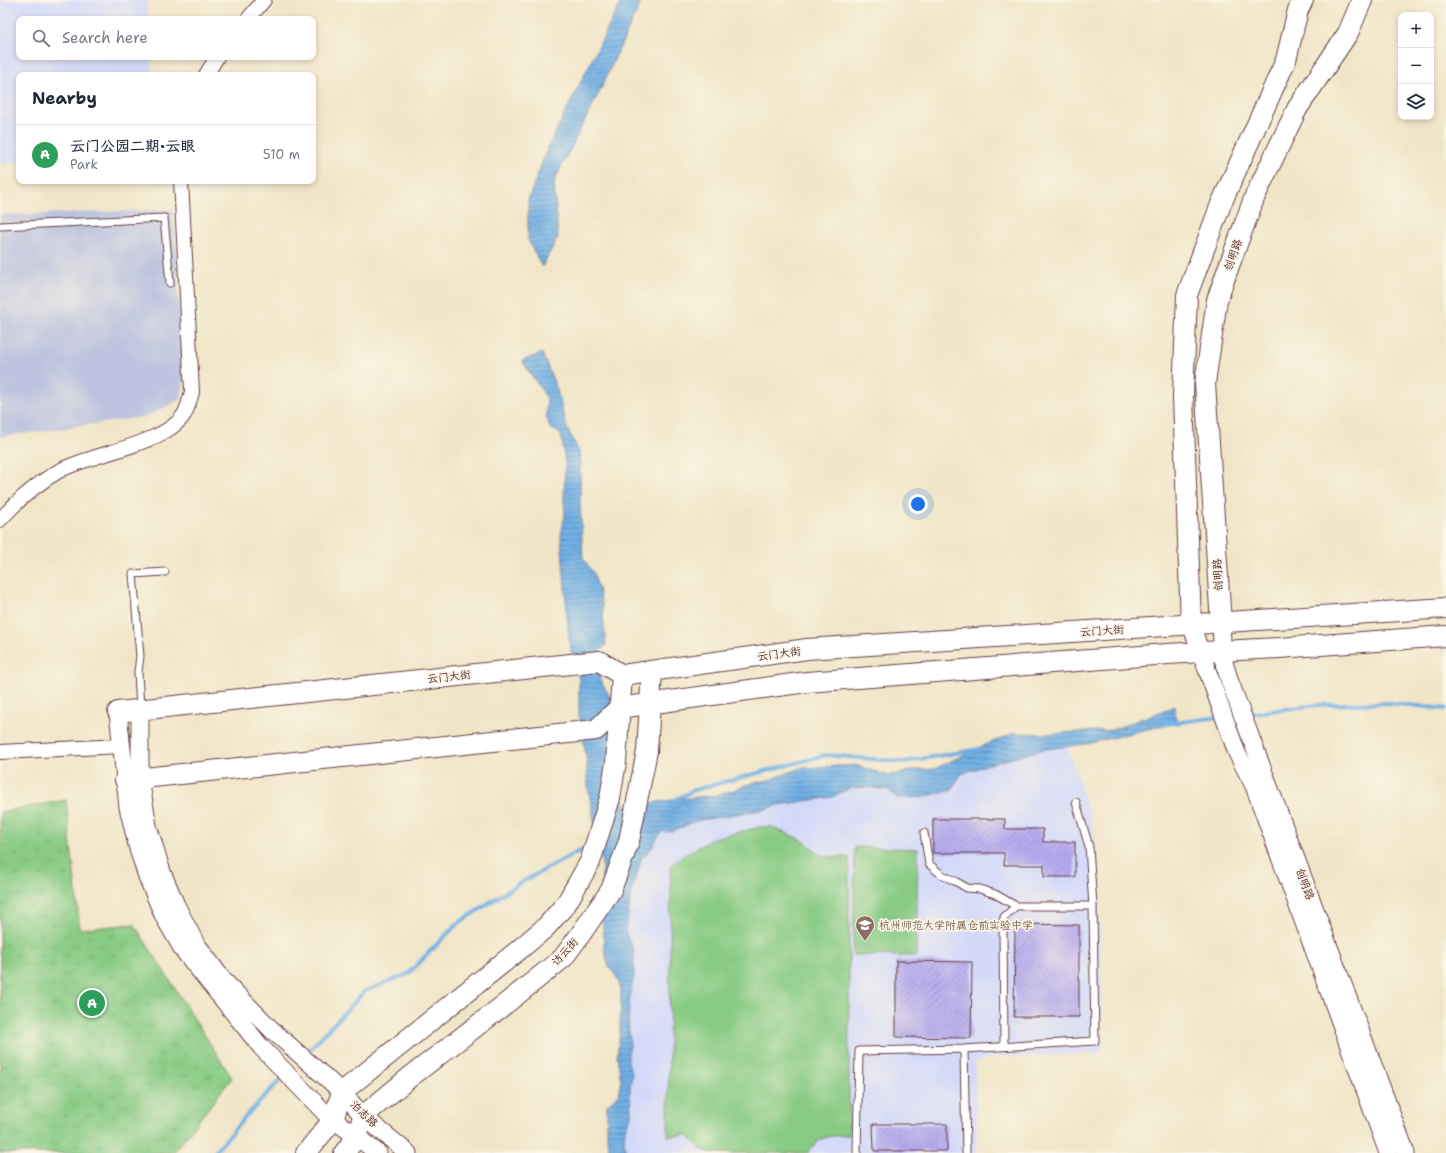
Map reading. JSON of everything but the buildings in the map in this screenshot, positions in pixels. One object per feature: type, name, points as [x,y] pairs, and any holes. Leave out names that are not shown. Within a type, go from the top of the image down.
[{"type":"main road","name":"创明路","points":[[1191,625],[1183,396],[1187,295],[1221,204],[1286,60],[1298,10],[1303,0]]},
{"type":"main road","name":"创明路","points":[[1220,623],[1205,384],[1217,300],[1255,196],[1294,115],[1348,33],[1362,0]]},
{"type":"main road","name":"云门大街","points":[[118,712],[599,661],[622,675],[808,649],[1446,608]]},
{"type":"main road","points":[[132,780],[596,730],[619,708],[821,680],[1201,652],[1446,636]]},
{"type":"main road","name":"访云街","points":[[363,1116],[410,1077],[563,958],[611,890],[629,841],[645,758],[652,671]]},
{"type":"main road","points":[[306,1153],[330,1117],[342,1092],[546,927],[566,904],[576,884],[590,862],[610,798],[616,762],[622,675]]},
{"type":"main road","points":[[344,1153],[357,1137],[363,1116]]},
{"type":"street","points":[[251,16],[264,0]]},
{"type":"street","points":[[208,72],[215,60]]},
{"type":"street","points":[[0,520],[19,500],[59,471],[79,462],[153,438],[172,427],[185,413],[192,392],[181,184]]},
{"type":"street","name":"创明路","points":[[1220,623],[1222,659],[1230,682],[1406,1153]]},
{"type":"street","name":"创明路","points":[[1191,625],[1234,745],[1254,786],[1388,1153]]},
{"type":"street","points":[[132,780],[140,709]]},
{"type":"street","points":[[118,712],[121,746],[132,780]]},
{"type":"street","points":[[0,752],[121,746]]},
{"type":"street","name":"泊志路","points":[[132,780],[162,872],[176,905],[195,942],[223,980],[272,1030],[342,1092],[363,1116],[408,1153]]},
{"type":"street","name":"泊志路","points":[[132,780],[128,807],[138,849],[148,879],[164,916],[183,950],[261,1047],[330,1117],[378,1153]]},
{"type":"lane","points":[[0,226],[164,218],[170,284]]},
{"type":"lane","points":[[140,709],[138,672],[140,656],[133,574],[165,572]]},
{"type":"lane","points":[[857,1153],[858,1051],[964,1048],[1095,1041],[1089,847],[1076,802]]},
{"type":"lane","points":[[924,833],[929,864],[942,875],[966,888],[980,889],[995,894],[1016,906],[1092,906]]},
{"type":"lane","points":[[1004,1046],[1003,928],[1004,917],[1016,906]]},
{"type":"lane","points":[[964,1048],[966,1153]]},
{"type":"shaded area","points":[[0,0],[147,0],[148,16],[16,16],[16,60],[151,60],[152,72],[16,72],[16,162],[0,163]]},
{"type":"shaded area","points":[[173,210],[184,379],[181,399],[145,417],[0,437],[0,215]]},
{"type":"shaded area","name":"杭州师范大学附属仓前实验中学","points":[[1067,746],[1092,822],[1099,896],[1103,1049],[1098,1054],[997,1057],[975,1062],[977,1153],[626,1153],[624,1143],[625,1129],[631,1116],[630,1088],[632,1075],[628,1062],[630,1046],[628,1020],[630,994],[634,975],[634,951],[625,932],[632,888],[641,859],[651,849],[661,832],[673,831],[695,821],[766,809],[778,805],[832,797],[850,788],[869,787],[924,797],[944,791],[951,791],[961,774],[983,766],[1045,749]]},
{"type":"green space","points":[[66,800],[80,929],[134,924],[232,1078],[173,1153],[0,1153],[0,812]]},
{"type":"green space","points":[[760,827],[772,827],[802,840],[821,855],[827,857],[849,857],[849,1135],[831,1136],[821,1140],[812,1147],[808,1153],[710,1153],[700,1147],[687,1135],[668,1136],[671,865],[714,838]]},
{"type":"green space","points":[[855,847],[918,849],[916,956],[853,955]]},
{"type":"water","points":[[622,0],[642,0],[598,95],[554,181],[558,237],[542,267],[528,240],[528,200],[548,147]]},
{"type":"water","points":[[542,353],[557,390],[567,428],[580,454],[580,502],[583,558],[594,574],[602,603],[606,645],[596,655],[600,679],[610,697],[611,753],[620,795],[627,807],[678,799],[710,796],[732,791],[748,784],[769,780],[801,768],[856,765],[885,775],[898,774],[914,770],[934,769],[971,751],[1014,733],[1048,734],[1112,730],[1175,706],[1176,722],[1087,744],[1045,749],[983,766],[961,774],[951,791],[944,791],[924,797],[897,798],[889,790],[869,787],[850,788],[832,797],[778,805],[766,809],[695,821],[673,831],[661,832],[651,849],[641,859],[632,888],[625,932],[634,951],[634,975],[630,994],[628,1020],[630,1046],[628,1062],[632,1075],[630,1088],[631,1116],[625,1129],[624,1143],[626,1153],[610,1153],[607,1139],[607,1105],[618,1095],[621,1080],[617,1056],[620,1029],[621,989],[616,976],[609,967],[604,948],[602,861],[595,841],[594,821],[587,781],[587,763],[579,716],[579,679],[569,641],[561,535],[565,515],[565,462],[561,434],[550,428],[546,415],[547,398],[522,361]]},
{"type":"waterway","points":[[1246,714],[1316,705],[1390,703],[1446,709]]},
{"type":"waterway","points":[[1166,724],[1219,717]]},
{"type":"waterway","points":[[673,801],[694,790],[826,755],[903,762],[979,749]]},
{"type":"waterway","points":[[305,1054],[365,991],[408,974],[457,924],[518,884],[587,847]]},
{"type":"waterway","points":[[214,1153],[284,1076]]},
{"type":"place","name":"杭州师范大学附属仓前实验中学","points":[[865,942]]},
{"type":"place","name":"云门公园二期·云眼","points":[[92,1003]]}]
